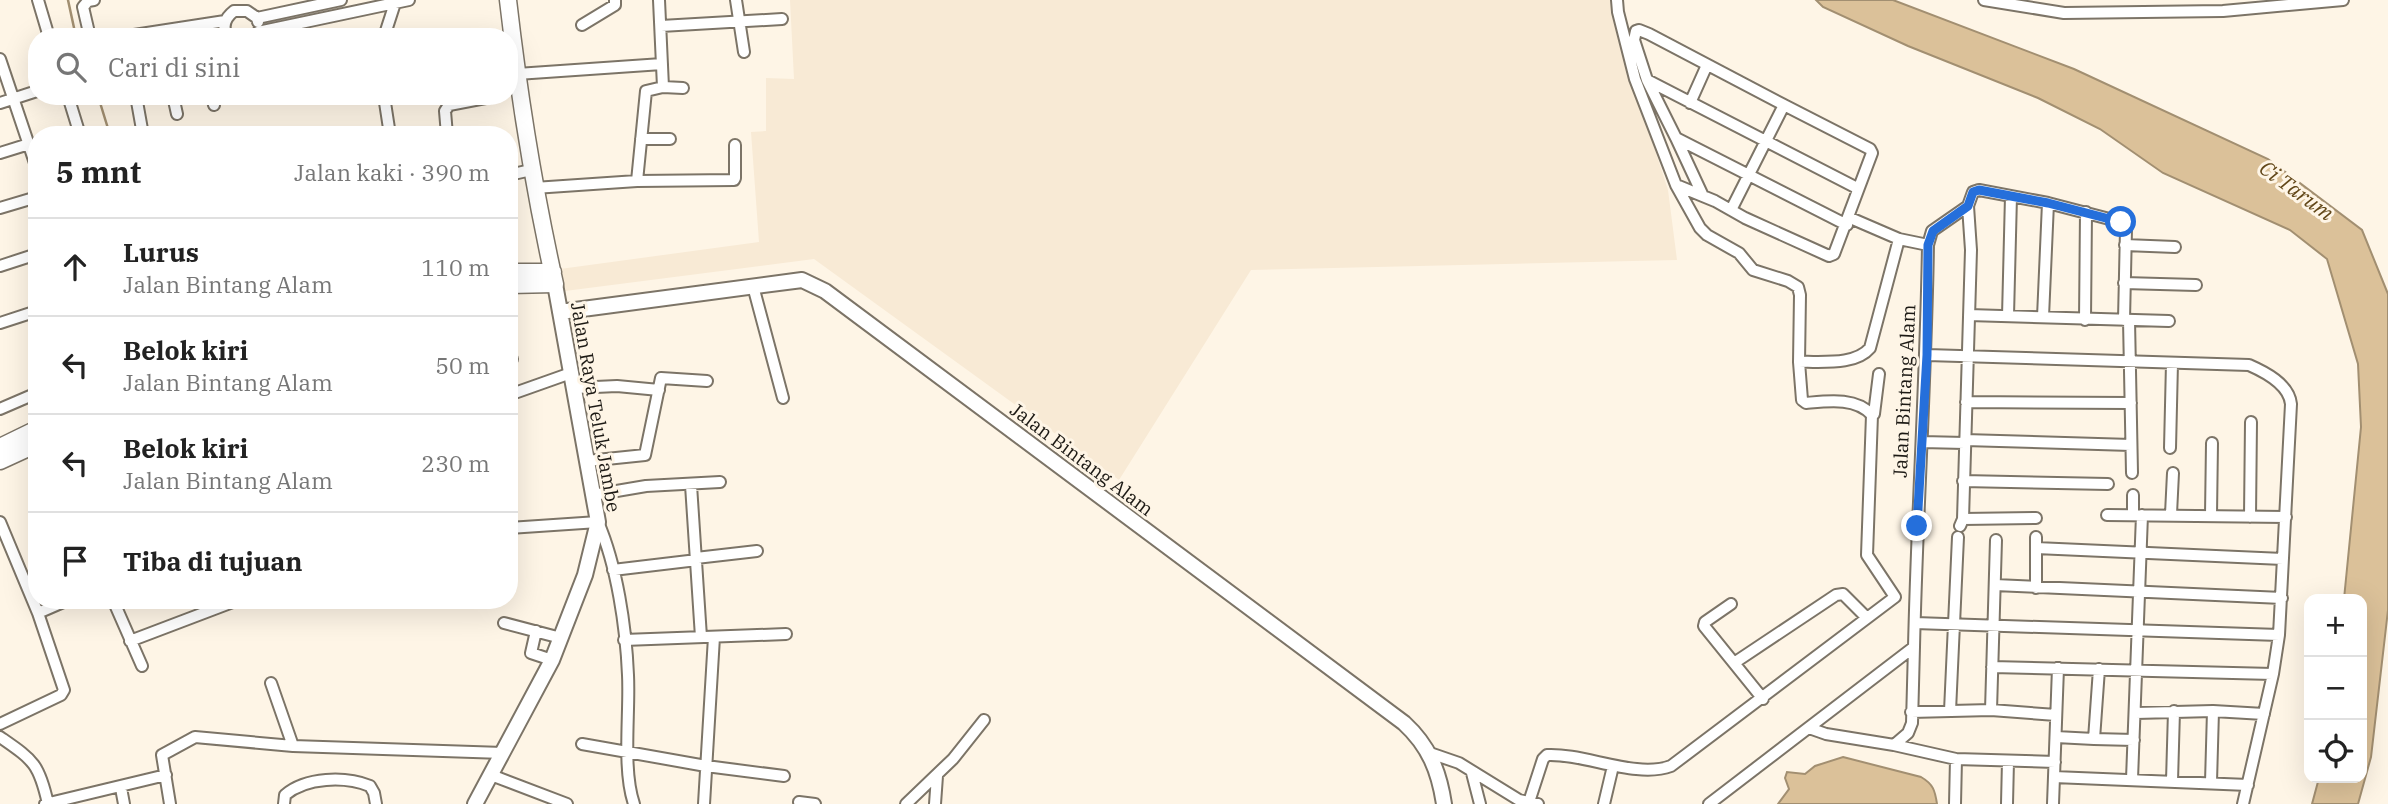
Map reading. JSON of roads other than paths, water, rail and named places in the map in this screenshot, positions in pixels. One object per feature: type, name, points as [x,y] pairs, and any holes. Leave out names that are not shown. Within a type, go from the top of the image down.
[{"type":"main road","points":[[508,0],[511,28]]},
{"type":"main road","points":[[517,105],[554,278]]},
{"type":"main road","points":[[518,273],[554,278]]},
{"type":"main road","points":[[518,284],[554,278]]},
{"type":"main road","points":[[0,447],[28,433]]},
{"type":"main road","points":[[0,461],[28,448]]},
{"type":"street","points":[[38,0],[46,28]]},
{"type":"street","points":[[88,28],[83,6],[93,0]]},
{"type":"street","points":[[226,28],[225,21],[238,5],[257,18],[341,0]]},
{"type":"street","points":[[284,28],[409,0]]},
{"type":"street","points":[[582,24],[615,5],[615,0]]},
{"type":"street","points":[[659,0],[663,87]]},
{"type":"street","points":[[736,0],[744,52]]},
{"type":"street","points":[[1617,0],[1635,79],[1676,185],[1700,228],[1707,235],[1739,253],[1753,270],[1798,287],[1802,400],[1806,403],[1850,403],[1872,415]]},
{"type":"street","points":[[1984,0],[2064,13],[2223,11],[2343,0]]},
{"type":"street","points":[[387,28],[395,3]]},
{"type":"street","points":[[257,18],[257,28]]},
{"type":"street","points":[[661,26],[782,19]]},
{"type":"street","points":[[180,28],[225,21]]},
{"type":"street","points":[[1676,185],[1829,256],[1834,254],[1857,188],[1872,157],[1870,149],[1639,30],[1636,31],[1634,40],[1647,80],[1703,196]]},
{"type":"street","points":[[0,59],[28,141]]},
{"type":"street","points":[[518,74],[662,64]]},
{"type":"street","points":[[1690,103],[1707,65]]},
{"type":"street","points":[[1647,80],[1857,188]]},
{"type":"street","points":[[638,181],[646,90],[683,88]]},
{"type":"street","points":[[0,103],[28,94]]},
{"type":"street","points":[[71,105],[77,126]]},
{"type":"street","points":[[138,105],[141,126]]},
{"type":"street","points":[[175,105],[177,114]]},
{"type":"street","points":[[385,105],[389,126]]},
{"type":"street","points":[[447,126],[446,111],[449,105]]},
{"type":"street","points":[[1731,210],[1784,105]]},
{"type":"street","points":[[1676,138],[1847,221],[1899,239],[1928,245],[1933,231],[1968,206]]},
{"type":"street","points":[[641,139],[670,139]]},
{"type":"street","points":[[0,153],[28,144]]},
{"type":"street","points":[[534,188],[638,181],[733,180],[735,145]]},
{"type":"street","points":[[518,173],[531,170]]},
{"type":"street","points":[[1950,711],[1965,442],[1971,250],[1968,206],[1973,192],[1979,190],[2086,212],[2121,222],[2126,229],[2124,283],[2131,360],[2132,473]]},
{"type":"street","points":[[2008,316],[2011,196]]},
{"type":"street","points":[[0,208],[28,200]]},
{"type":"street","points":[[2043,317],[2048,203]]},
{"type":"street","points":[[2085,320],[2086,212]]},
{"type":"street","points":[[1799,362],[1850,359],[1866,353],[1870,348],[1899,239]]},
{"type":"street","points":[[2126,244],[2175,247]]},
{"type":"street","name":"Jalan Bintang Alam","points":[[1911,712],[1917,531],[1927,355],[1928,245]]},
{"type":"street","points":[[0,266],[28,257]]},
{"type":"street","name":"Jalan Raya Teluk Jambe","points":[[475,804],[552,660],[590,561],[598,522],[554,278]]},
{"type":"street","name":"Jalan Bintang Alam","points":[[560,313],[804,280],[825,291],[1404,723],[1430,753],[1447,758],[1510,795],[1534,803]]},
{"type":"street","points":[[2124,283],[2196,285]]},
{"type":"street","points":[[753,286],[783,398]]},
{"type":"street","points":[[0,323],[28,315]]},
{"type":"street","points":[[1969,316],[2169,321]]},
{"type":"street","points":[[1927,355],[2249,365],[2281,384],[2291,398],[2279,635],[2244,804]]},
{"type":"street","points":[[2170,448],[2172,363]]},
{"type":"street","points":[[1534,803],[1543,759],[1547,755],[1613,766],[1662,770],[1671,766],[1895,597],[1868,559],[1872,415],[1879,374]]},
{"type":"street","points":[[587,461],[645,456],[660,380],[663,377],[707,381]]},
{"type":"street","points":[[518,393],[573,381],[659,390]]},
{"type":"street","points":[[0,409],[28,397]]},
{"type":"street","points":[[1966,402],[2131,403]]},
{"type":"street","points":[[2250,517],[2251,422]]},
{"type":"street","points":[[1922,442],[2131,445]]},
{"type":"street","points":[[2211,515],[2212,443]]},
{"type":"street","points":[[0,469],[28,455]]},
{"type":"street","points":[[2171,514],[2173,473]]},
{"type":"street","points":[[1963,481],[2108,484]]},
{"type":"street","points":[[593,495],[646,486],[720,482]]},
{"type":"street","points":[[691,485],[701,637]]},
{"type":"street","points":[[2132,779],[2142,553],[2133,495]]},
{"type":"street","points":[[2107,515],[2286,517]]},
{"type":"street","points":[[1961,528],[2036,518]]},
{"type":"street","points":[[0,522],[28,589]]},
{"type":"street","points":[[518,527],[598,522],[613,569],[624,640],[628,674],[629,779],[634,804]]},
{"type":"street","points":[[1992,710],[1996,540]]},
{"type":"street","points":[[2036,588],[2036,543],[2142,553],[2283,559]]},
{"type":"street","points":[[613,569],[757,551]]},
{"type":"street","points":[[1995,585],[2282,598]]},
{"type":"street","points":[[1734,663],[1836,595],[1843,594],[1848,597],[1867,618]]},
{"type":"street","points":[[1731,604],[1704,624],[1763,699]]},
{"type":"street","points":[[0,724],[61,695],[64,690],[36,609]]},
{"type":"street","points":[[38,613],[47,609]]},
{"type":"street","points":[[117,609],[142,666]]},
{"type":"street","points":[[130,641],[214,609]]},
{"type":"street","points":[[504,623],[561,638]]},
{"type":"street","points":[[1915,623],[2279,635]]},
{"type":"street","points":[[536,631],[531,653],[552,660]]},
{"type":"street","points":[[624,640],[786,635]]},
{"type":"street","points":[[704,804],[715,637]]},
{"type":"street","points":[[1709,804],[1914,647]]},
{"type":"street","points":[[1992,667],[2273,674]]},
{"type":"street","points":[[2053,804],[2058,668]]},
{"type":"street","points":[[2094,739],[2099,669]]},
{"type":"street","points":[[271,683],[293,746]]},
{"type":"street","points":[[1894,745],[1908,733],[1912,723],[1911,712],[1992,710],[2056,715]]},
{"type":"street","points":[[2172,781],[2174,711]]},
{"type":"street","points":[[2136,713],[2213,711],[2264,714]]},
{"type":"street","points":[[2211,782],[2213,711]]},
{"type":"street","points":[[906,804],[937,776],[984,720]]},
{"type":"street","points":[[1810,728],[1826,734],[1956,759],[2054,762]]},
{"type":"street","points":[[0,737],[36,764],[42,776],[47,804],[166,775]]},
{"type":"street","points":[[170,804],[162,753],[195,737],[293,746],[503,753]]},
{"type":"street","points":[[2056,737],[2134,740]]},
{"type":"street","points":[[582,744],[706,766],[784,776]]},
{"type":"street","points":[[1430,753],[1444,804]]},
{"type":"street","points":[[1955,804],[1956,759]]},
{"type":"street","points":[[2007,804],[2008,761]]},
{"type":"street","points":[[1604,804],[1613,766]]},
{"type":"street","points":[[1472,773],[1480,804]]},
{"type":"street","points":[[491,775],[567,804]]},
{"type":"street","points":[[935,804],[937,776]]},
{"type":"street","points":[[2054,776],[2248,785]]},
{"type":"street","points":[[284,804],[285,795],[289,792],[318,782],[337,780],[370,786],[376,804]]},
{"type":"street","points":[[121,788],[124,804]]},
{"type":"street","points":[[799,802],[815,804]]},
{"type":"water","name":"Ci Tarum","points":[[1816,0],[1893,0],[2074,69],[2268,159],[2362,230],[2388,294],[2388,610],[2371,757],[2367,771],[2367,594],[2344,594],[2361,427],[2358,364],[2327,259],[2290,230],[2163,173],[2100,129],[2038,98],[1908,46],[1823,7]]},
{"type":"water","points":[[1843,757],[1921,777],[1933,788],[1937,804],[1778,804],[1789,789],[1785,778],[1787,772],[1805,774],[1815,766]]},
{"type":"water","points":[[2318,783],[2364,783],[2358,804],[2312,804]]},
{"type":"waterway","points":[[68,0],[74,28]]},
{"type":"waterway","points":[[101,105],[107,126]]}]
